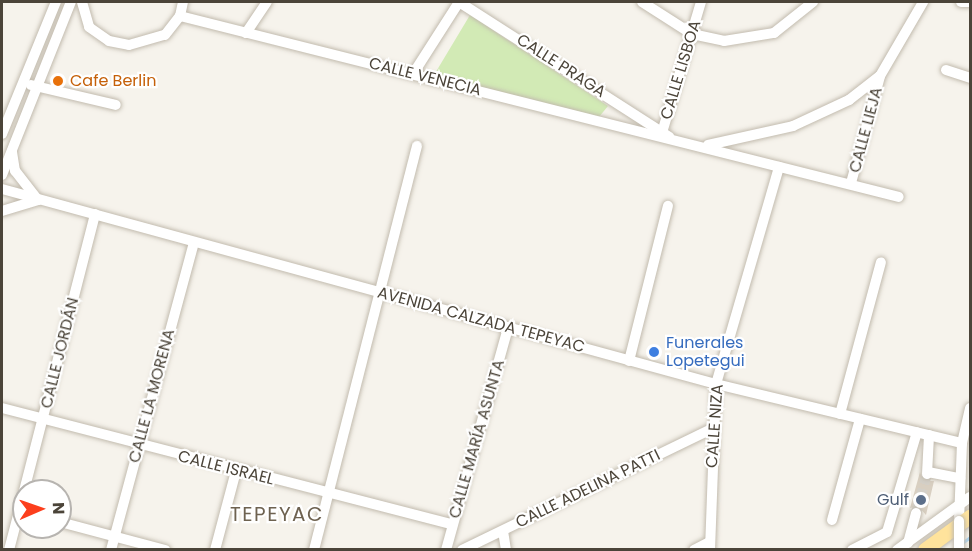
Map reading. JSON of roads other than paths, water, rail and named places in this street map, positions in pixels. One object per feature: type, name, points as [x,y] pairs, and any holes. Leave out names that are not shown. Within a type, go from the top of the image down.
[{"type":"main road","points":[[926,549],[965,519]]},
{"type":"street","points":[[2,134],[56,2]]},
{"type":"street","points":[[2,175],[71,2]]},
{"type":"street","points":[[82,2],[89,27],[120,44],[156,40],[180,16],[183,2]]},
{"type":"street","points":[[246,33],[267,2]]},
{"type":"street","points":[[413,74],[459,2]]},
{"type":"street","name":"CALLE PRAGA","points":[[459,2],[664,135]]},
{"type":"street","points":[[642,2],[692,34],[724,41],[761,37],[786,26],[813,2]]},
{"type":"street","name":"CALLE LISBOA","points":[[664,135],[701,2]]},
{"type":"street","points":[[705,146],[822,116],[880,76],[923,2]]},
{"type":"street","points":[[961,2],[970,2]]},
{"type":"street","name":"CALLE VENECIA","points":[[180,16],[664,135],[779,167],[899,196]]},
{"type":"street","points":[[946,70],[970,78]]},
{"type":"street","name":"CALLE LIEJA","points":[[851,183],[880,76]]},
{"type":"street","points":[[22,83],[116,105]]},
{"type":"street","points":[[314,549],[417,146]]},
{"type":"street","points":[[2,211],[38,200],[15,171],[12,147]]},
{"type":"street","name":"CALLE NIZA","points":[[710,546],[712,428],[716,384],[779,167]]},
{"type":"street","name":"AVENIDA CALZADA TEPEYAC","points":[[2,189],[716,384],[962,442]]},
{"type":"street","points":[[629,361],[668,206]]},
{"type":"street","name":"CALLE JORDÁN","points":[[27,479],[95,214]]},
{"type":"street","name":"CALLE LA MORENA","points":[[111,549],[194,242]]},
{"type":"street","points":[[840,414],[881,262]]},
{"type":"street","name":"CALLE MARÍA ASUNTA","points":[[446,549],[508,328]]},
{"type":"street","name":"CALLE ISRAEL","points":[[2,408],[138,446],[452,524]]},
{"type":"street","points":[[959,549],[965,519],[959,506],[962,442],[970,408]]},
{"type":"street","points":[[832,520],[860,419]]},
{"type":"street","name":"CALLE ADELINA PATTI","points":[[462,549],[712,428]]},
{"type":"street","points":[[852,549],[887,532],[917,432]]},
{"type":"street","points":[[929,435],[928,473],[960,478]]},
{"type":"street","points":[[215,549],[236,471]]},
{"type":"street","points":[[897,549],[970,497]]},
{"type":"street","points":[[908,543],[916,513]]},
{"type":"street","points":[[72,525],[165,549]]},
{"type":"street","points":[[503,531],[506,549]]},
{"type":"street","points":[[694,549],[710,546]]},
{"type":"waterway","points":[[962,543],[970,537]]},
{"type":"tunnel","points":[[916,513],[927,474]]},
{"type":"place","name":"Cafe Berlin","points":[[58,81]]},
{"type":"place","name":"Funerales Lopetegui","points":[[654,352]]},
{"type":"place","name":"Gulf","points":[[921,500]]},
{"type":"district","name":"TEPEYAC","points":[[277,514]]}]
